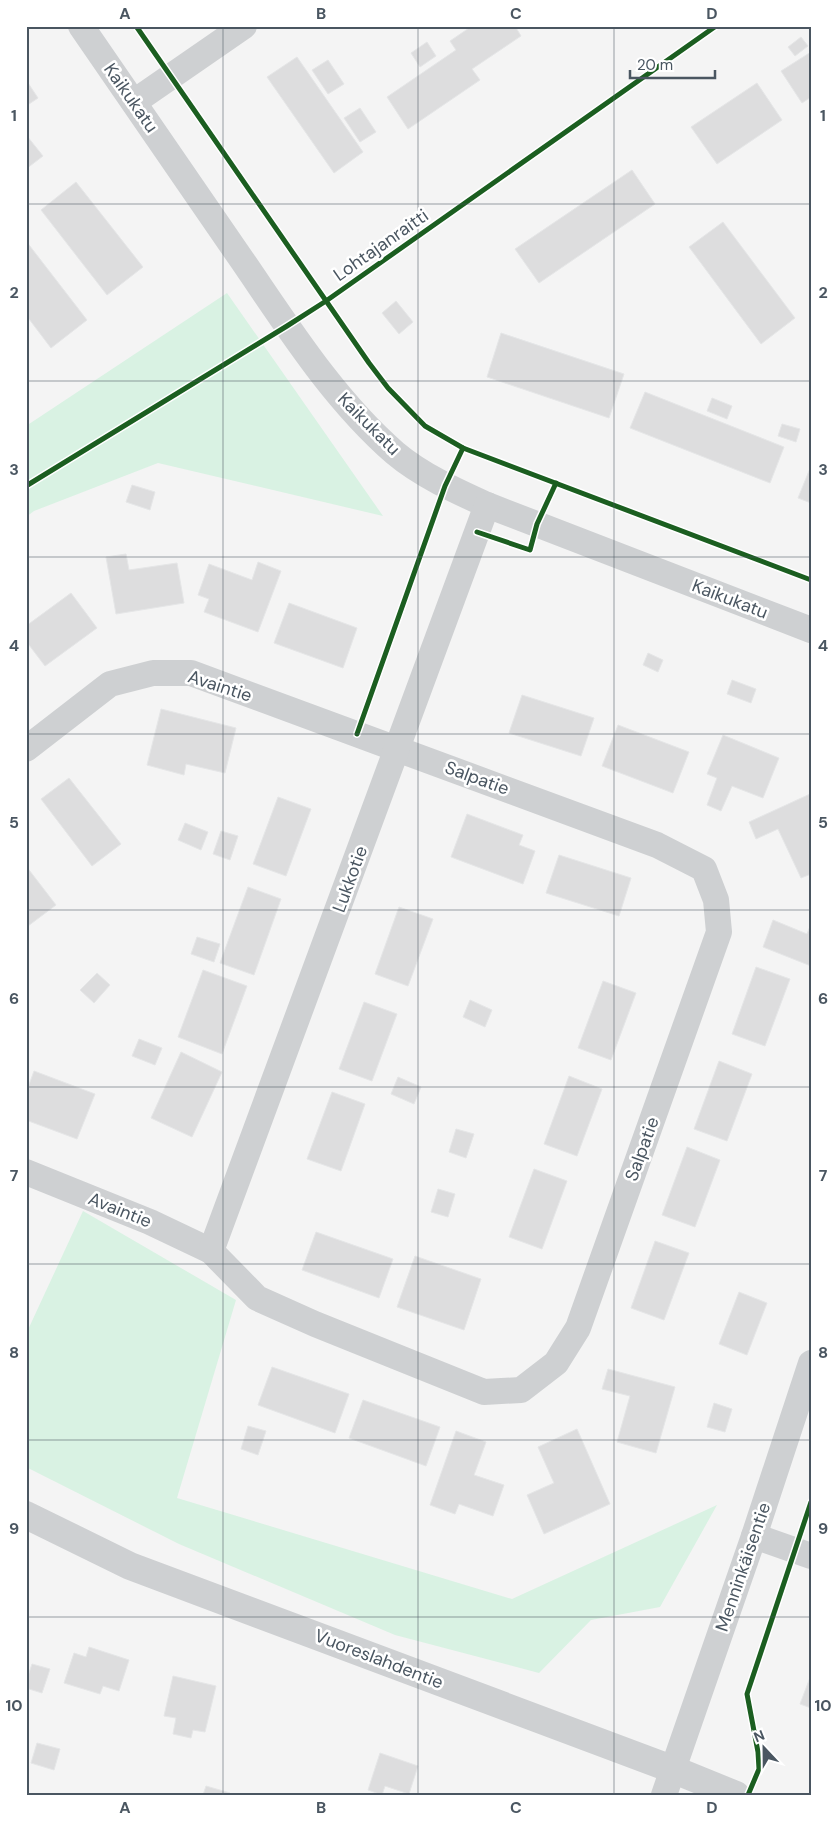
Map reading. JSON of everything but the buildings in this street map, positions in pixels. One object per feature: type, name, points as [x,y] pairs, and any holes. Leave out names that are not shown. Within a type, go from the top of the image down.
[{"type":"street","name":"Kaikukatu","points":[[81,26],[287,326],[333,388],[364,423],[396,454],[445,486],[487,506],[811,630]]},
{"type":"street","points":[[134,102],[244,26]]},
{"type":"street","name":"Lukkotie","points":[[211,1251],[487,506]]},
{"type":"street","name":"Avaintie","points":[[26,749],[110,684],[153,673],[190,673],[398,748]]},
{"type":"street","name":"Salpatie","points":[[211,1251],[257,1298],[315,1324],[484,1392],[521,1390],[556,1363],[578,1328],[719,932],[716,900],[704,870],[657,845],[398,748]]},
{"type":"street","name":"Avaintie","points":[[26,1172],[150,1222],[211,1251]]},
{"type":"street","name":"Menninkäisentie","points":[[664,1795],[754,1536],[811,1364]]},
{"type":"street","name":"Vuoreslahdentie","points":[[26,1515],[130,1566],[672,1769],[736,1795]]},
{"type":"street","points":[[754,1536],[811,1556]]},
{"type":"green space","points":[[227,293],[383,516],[158,463],[34,511],[26,517],[26,426]]},
{"type":"green space","points":[[83,1211],[236,1300],[177,1498],[512,1599],[717,1505],[660,1607],[591,1620],[539,1673],[395,1635],[179,1544],[26,1467],[26,1334]]},
{"type":"cycle path","points":[[136,26],[369,363],[388,388],[425,426],[463,448],[811,580]]},
{"type":"cycle path","name":"Lohtajanraitti","points":[[26,486],[326,301],[716,26]]},
{"type":"cycle path","points":[[357,734],[445,486],[463,448]]},
{"type":"cycle path","points":[[477,532],[530,550],[537,524],[556,483]]},
{"type":"cycle path","points":[[748,1795],[759,1769],[758,1752],[747,1694],[811,1502]]}]
